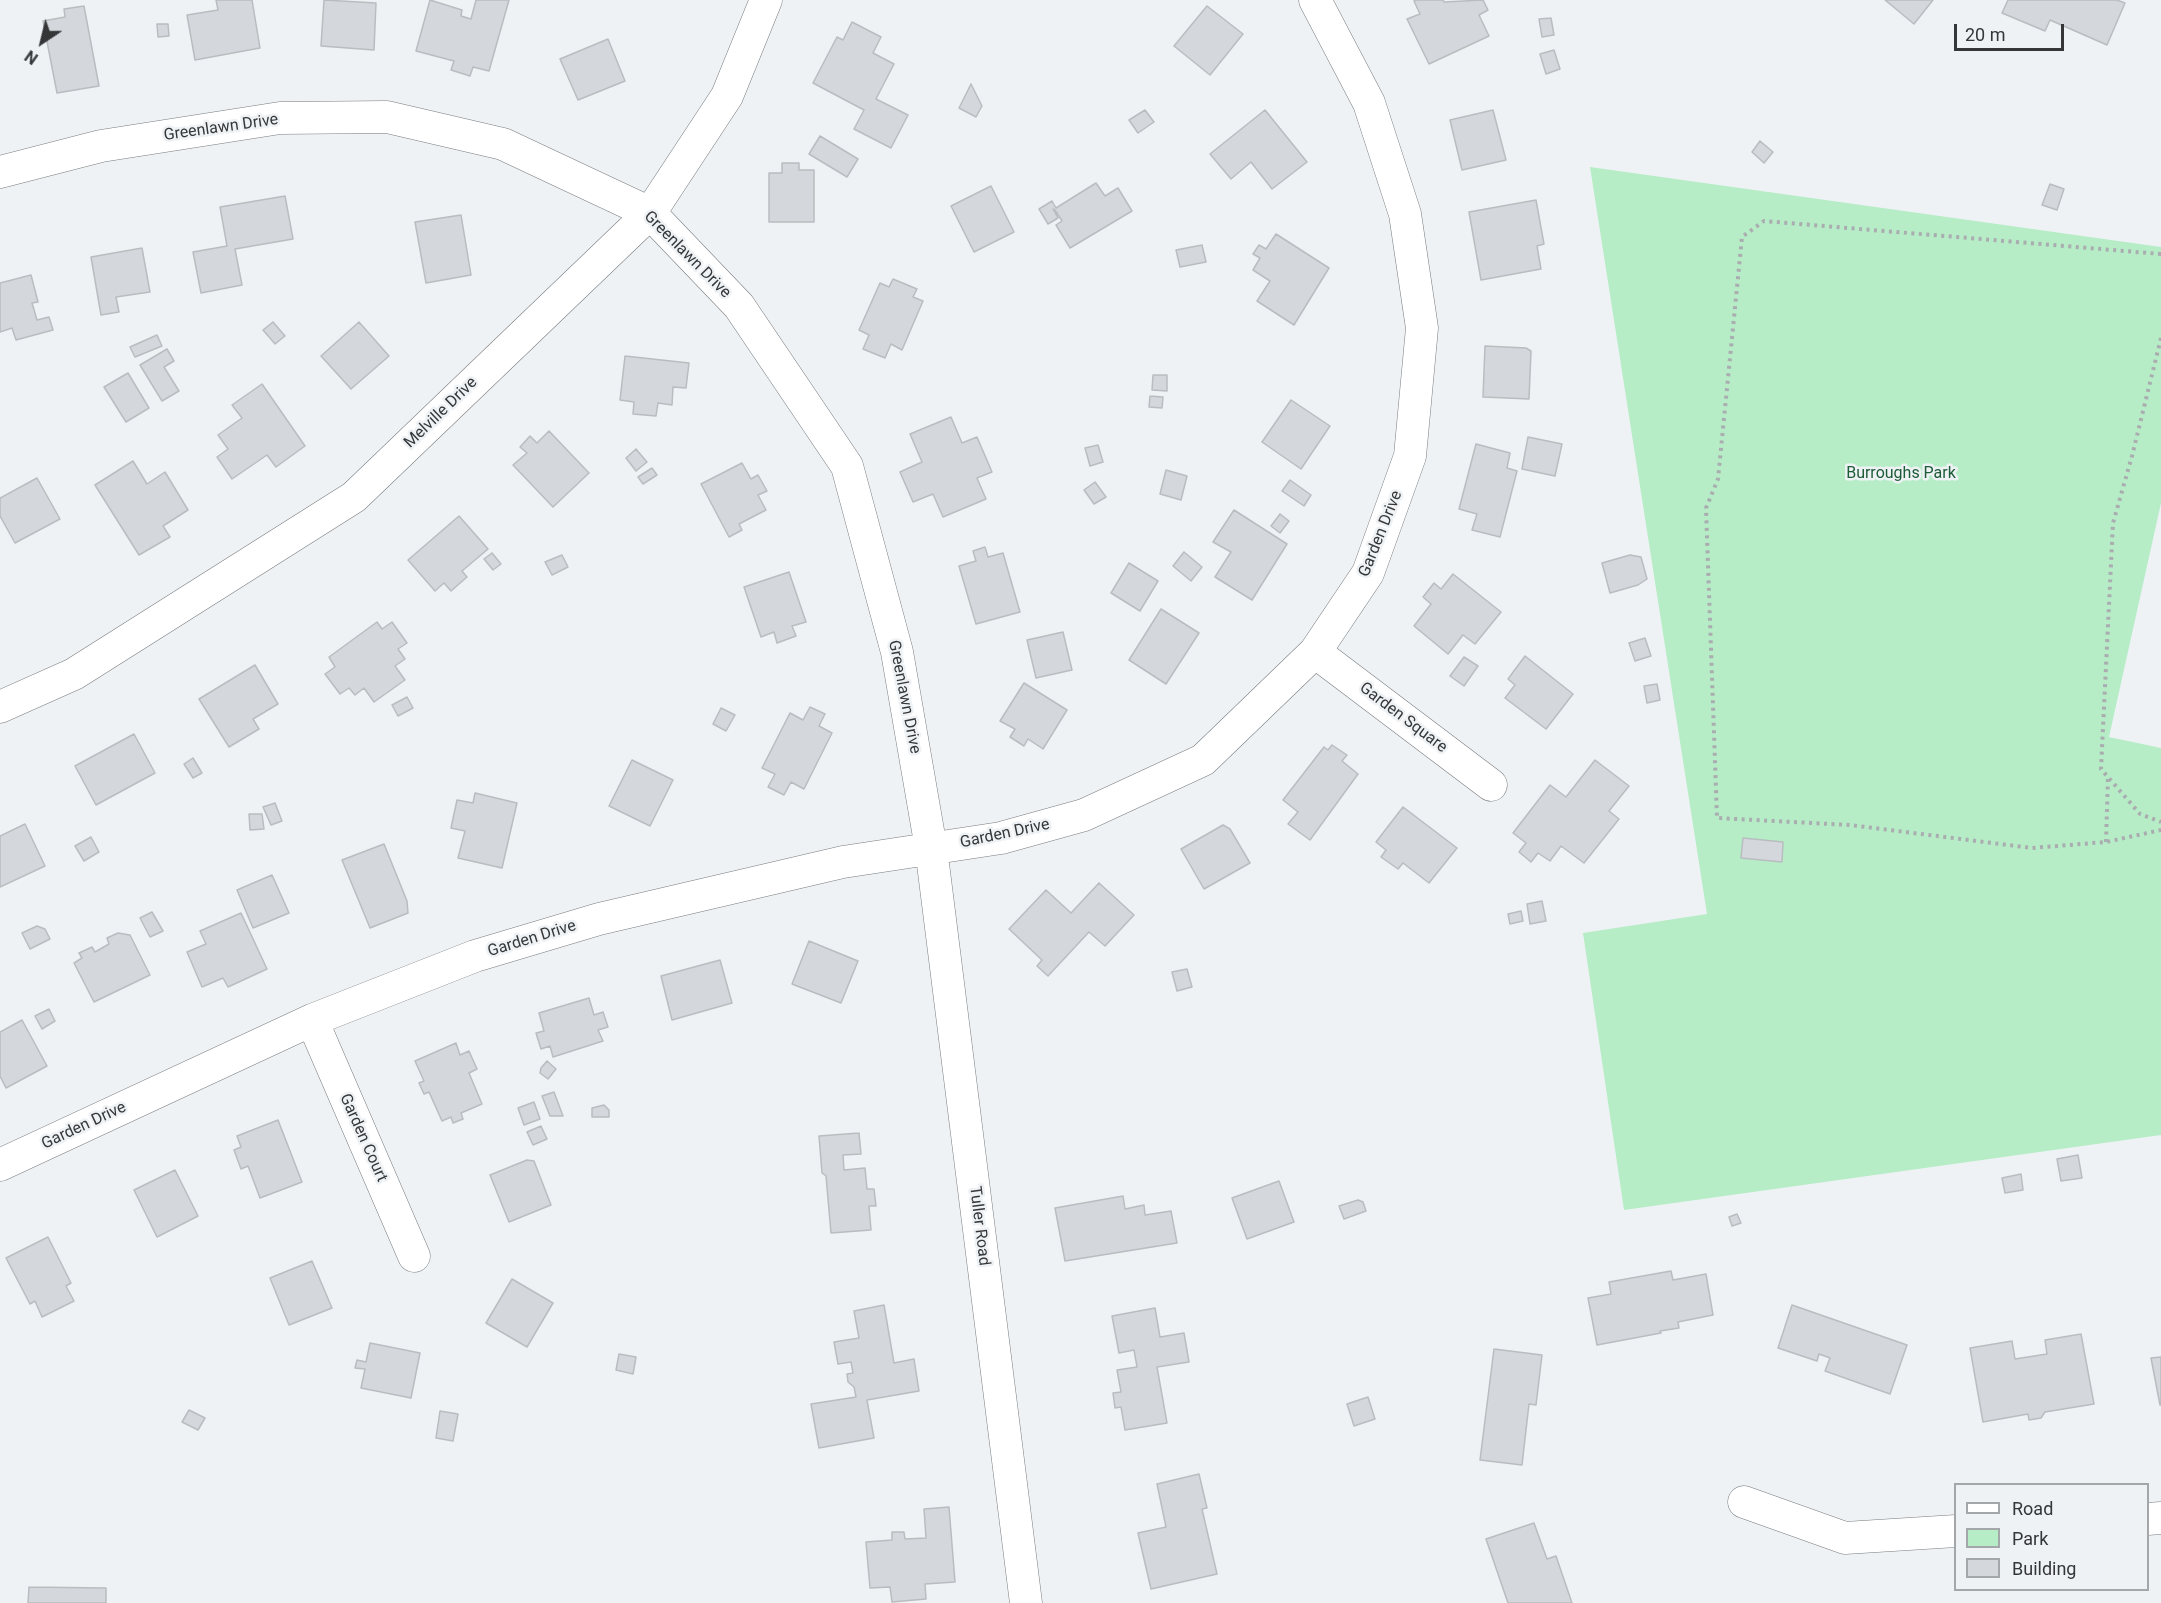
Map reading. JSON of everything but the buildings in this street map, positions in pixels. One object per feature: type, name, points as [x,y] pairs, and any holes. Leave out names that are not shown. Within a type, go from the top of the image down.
[{"type":"street","name":"Melville Drive","points":[[0,707],[74,674],[354,497],[650,213],[727,96],[766,0]]},
{"type":"street","name":"Garden Drive","points":[[0,1165],[312,1020],[475,956],[599,919],[843,862],[1000,838],[1084,815],[1203,760],[1315,652],[1368,573],[1410,456],[1422,328],[1405,214],[1369,103],[1315,0]]},
{"type":"street","name":"Greenlawn Drive","points":[[0,172],[100,146],[280,118],[387,117],[503,144],[650,213],[739,306],[847,466],[897,652],[931,848]]},
{"type":"street","name":"Garden Square","points":[[1315,652],[1491,785]]},
{"type":"street","name":"Tuller Road","points":[[931,848],[1026,1603]]},
{"type":"street","name":"Garden Court","points":[[312,1020],[414,1256]]},
{"type":"street","points":[[1744,1502],[1845,1538],[1954,1531]]},
{"type":"path","points":[[2161,254],[1764,220],[1742,237],[1718,479],[1706,508],[1717,818],[1850,825],[2032,848],[2106,842],[2161,830]]},
{"type":"path","points":[[2161,338],[2132,456],[2112,524],[2101,769],[2140,814],[2161,822]]},
{"type":"path","points":[[2106,842],[2108,777]]},
{"type":"green space","name":"Burroughs Park","points":[[1590,167],[2161,247],[2161,503],[2109,737],[2161,748],[2161,1135],[1624,1210],[1583,933],[1707,914]]}]
